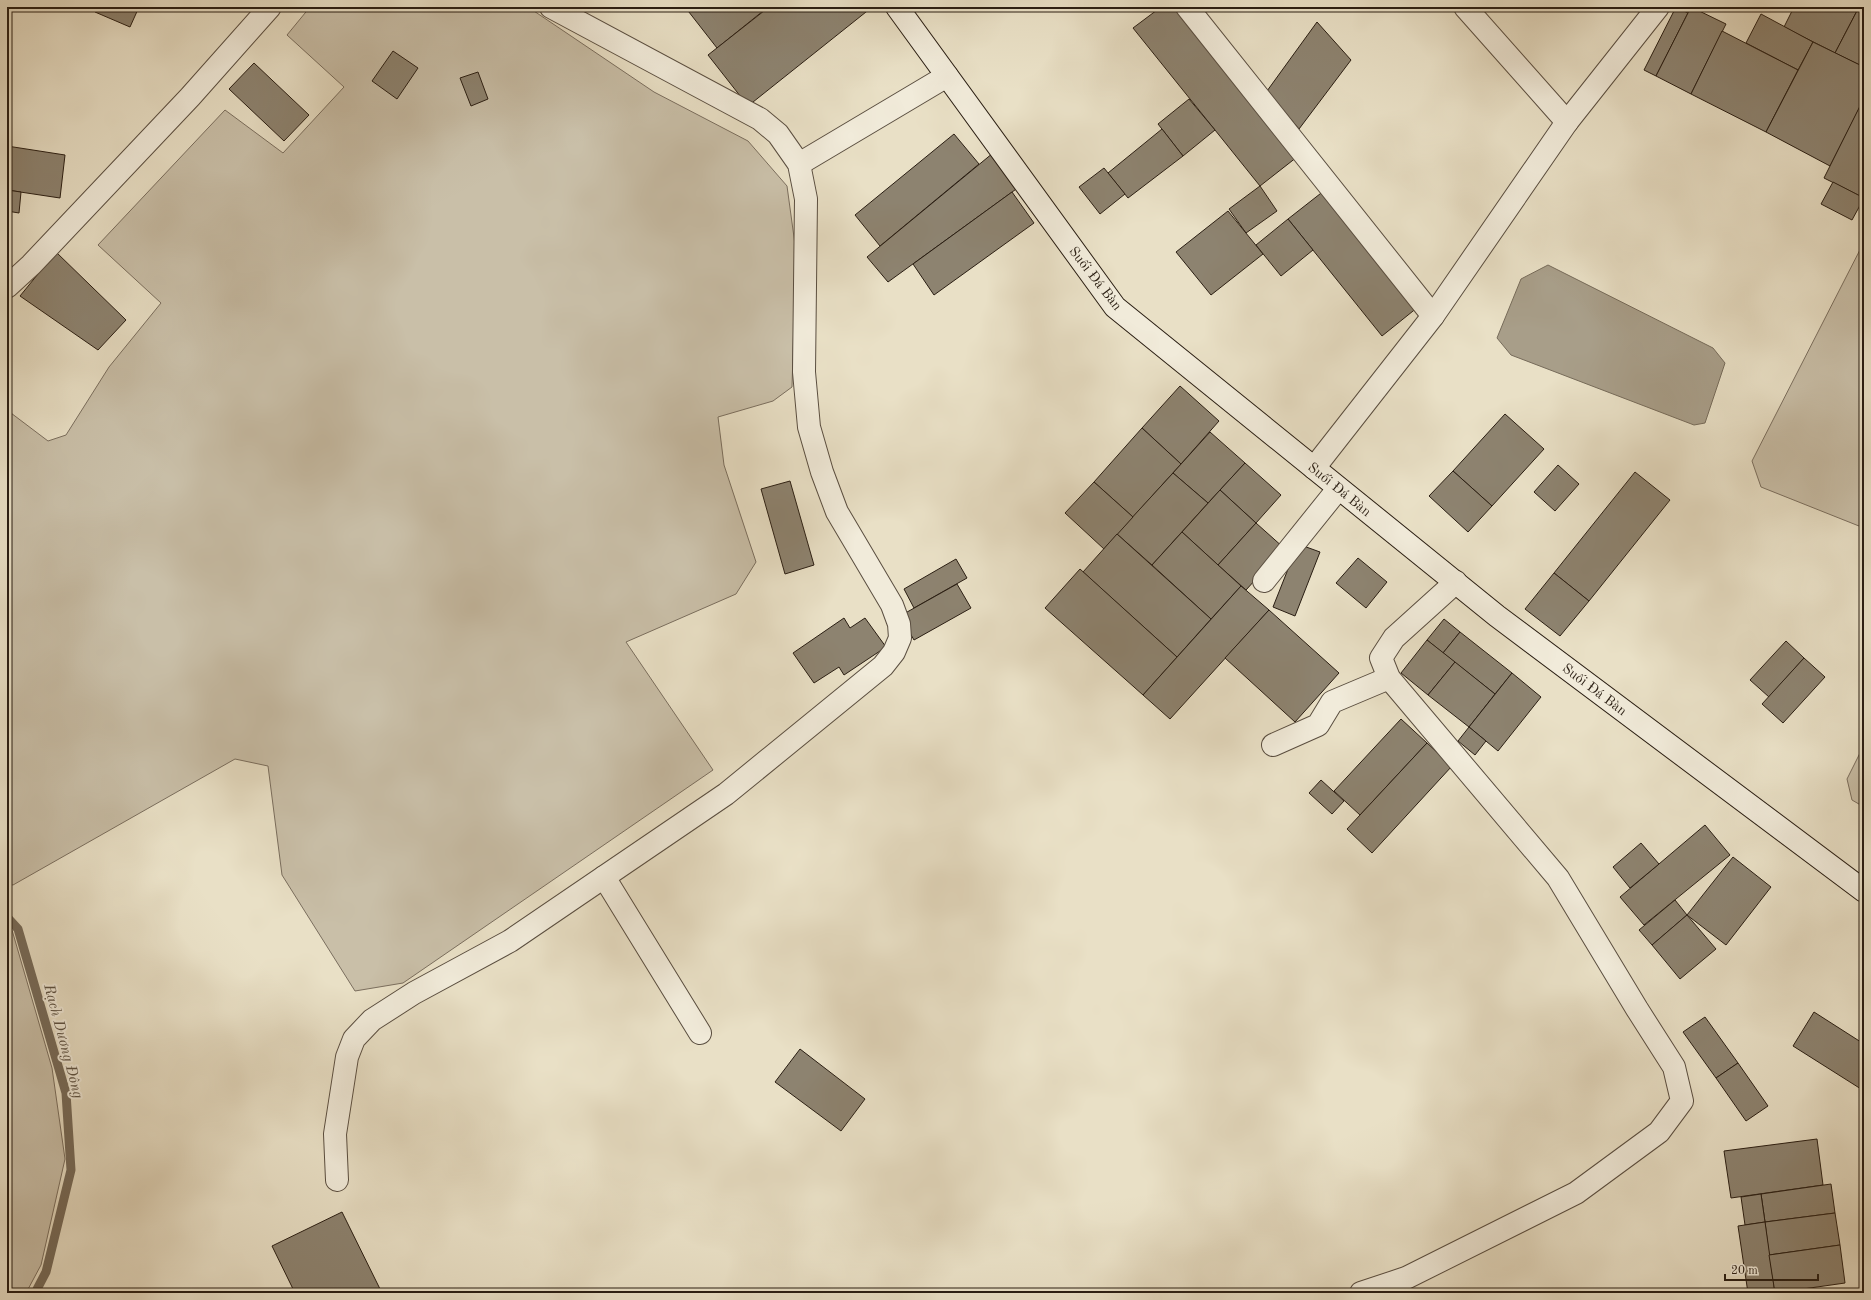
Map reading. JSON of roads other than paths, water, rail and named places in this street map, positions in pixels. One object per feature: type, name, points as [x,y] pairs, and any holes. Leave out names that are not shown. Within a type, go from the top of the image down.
[{"type":"street","points":[[7,287],[31,265],[185,103],[270,7]]},
{"type":"street","points":[[337,1180],[335,1134],[347,1057],[354,1039],[378,1017],[414,993],[510,941],[726,794],[883,666],[894,652],[900,638],[899,624],[892,605],[838,512],[822,472],[809,427],[804,372],[806,199],[800,164],[778,134],[760,118],[551,7]]},
{"type":"street","name":"Suối Đá Bàn","points":[[897,7],[1115,307],[1338,489],[1503,620],[1864,891]]},
{"type":"street","points":[[1187,7],[1433,316]]},
{"type":"street","points":[[1465,7],[1567,122]]},
{"type":"street","points":[[1314,468],[1433,316],[1567,122],[1658,7]]},
{"type":"street","points":[[800,164],[947,76]]},
{"type":"street","points":[[1264,581],[1338,489]]},
{"type":"street","points":[[1361,1293],[1406,1278],[1576,1193],[1659,1132],[1682,1101],[1674,1067],[1558,878],[1389,678],[1381,658],[1394,638],[1456,582]]},
{"type":"street","points":[[1273,745],[1318,725],[1332,702],[1389,678]]},
{"type":"street","points":[[604,877],[700,1033]]},
{"type":"waterway","name":"Rạch Dương Đông","points":[[7,917],[18,929],[66,1093],[71,1170],[46,1272],[35,1293]]}]
